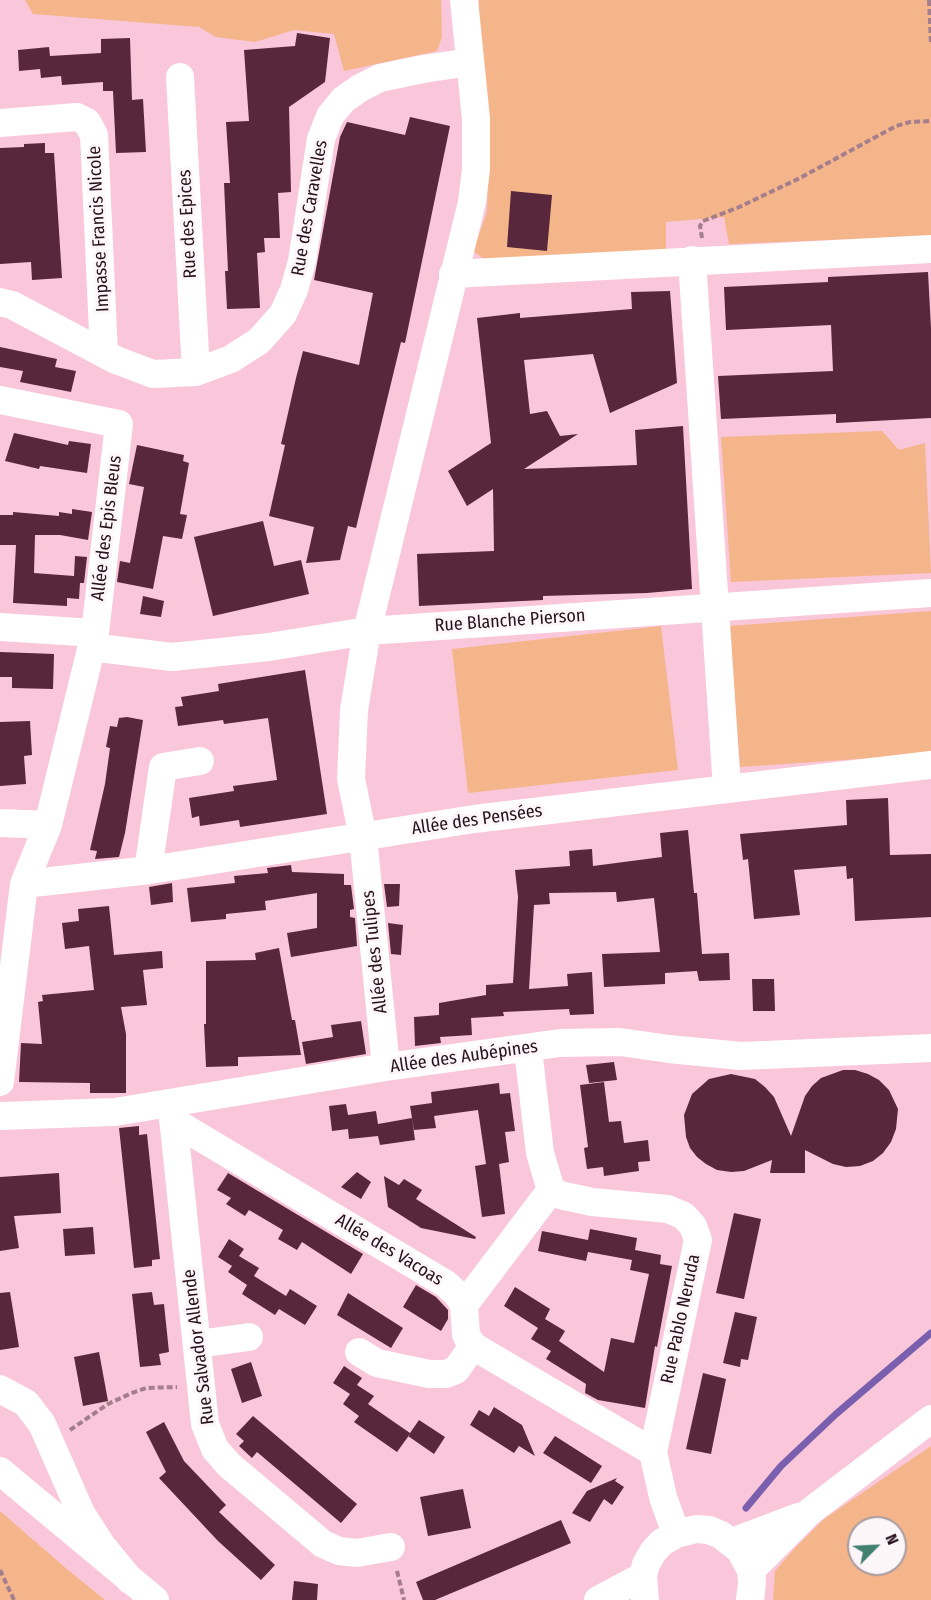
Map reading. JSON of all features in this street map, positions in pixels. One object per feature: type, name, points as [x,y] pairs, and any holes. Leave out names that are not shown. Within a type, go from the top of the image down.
[{"type":"street","name":"Allée des Tulipes","points":[[386,1067],[363,837],[351,779],[354,710],[367,631],[472,202],[476,169],[476,119],[464,0]]},
{"type":"street","name":"Rue des Caravelles","points":[[0,302],[12,305],[104,354],[153,374],[196,372],[231,359],[259,341],[283,314],[294,290],[302,261],[321,139],[330,116],[343,100],[380,78],[470,62]]},
{"type":"street","name":"Rue des Epices","points":[[180,77],[196,372]]},
{"type":"street","name":"Impasse Francis Nicole","points":[[0,123],[77,117],[87,122],[94,135],[104,354]]},
{"type":"street","points":[[453,274],[931,249]]},
{"type":"street","points":[[699,260],[714,608],[727,789]]},
{"type":"street","name":"Allée des Epis Bleus","points":[[0,400],[119,424],[93,640],[48,825],[24,884],[3,1023],[0,1082]]},
{"type":"street","name":"Rue Blanche Pierson","points":[[0,627],[93,640],[123,657],[172,657],[269,647],[367,631],[931,593]]},
{"type":"street","points":[[150,870],[164,767],[200,761]]},
{"type":"street","name":"Allée des Pensées","points":[[24,884],[150,870],[474,819],[931,765]]},
{"type":"street","points":[[0,823],[48,825]]},
{"type":"street","name":"Allée des Aubépines","points":[[0,1116],[172,1112],[386,1067],[560,1043],[620,1042],[741,1056],[931,1048]]},
{"type":"street","points":[[528,1049],[540,1153],[551,1190],[464,1305],[466,1335],[473,1346],[653,1452],[663,1497],[676,1534]]},
{"type":"street","name":"Allée des Vacoas","points":[[172,1112],[446,1284],[457,1294],[464,1305]]},
{"type":"street","name":"Rue Salvador Allende","points":[[172,1112],[205,1424],[215,1449],[230,1465],[323,1544],[339,1551],[357,1553],[391,1547]]},
{"type":"street","name":"Rue Pablo Neruda","points":[[551,1190],[560,1195],[592,1202],[668,1209],[684,1216],[693,1226],[698,1240],[653,1452]]},
{"type":"street","points":[[198,1344],[249,1338]]},
{"type":"street","points":[[358,1352],[377,1364],[429,1374],[446,1374],[456,1370],[473,1346]]},
{"type":"street","points":[[0,1389],[26,1404],[42,1424],[81,1514],[102,1546],[130,1580]]},
{"type":"street","points":[[750,1570],[808,1513],[931,1419]]},
{"type":"street","points":[[0,1472],[154,1600]]},
{"type":"street","points":[[732,1542],[808,1513]]},
{"type":"street","points":[[598,1600],[644,1588],[652,1552],[676,1534],[696,1529],[709,1530],[732,1542],[747,1560],[752,1582],[750,1600]]},
{"type":"path","points":[[929,0],[931,44]]},
{"type":"path","points":[[699,260],[700,226],[703,221],[737,208],[800,178],[896,126],[910,122],[931,121]]},
{"type":"path","points":[[66,1433],[108,1404],[146,1388],[202,1389]]},
{"type":"path","points":[[0,1570],[14,1600]]},
{"type":"shaded area","points":[[25,0],[441,0],[442,37],[437,51],[344,71],[334,34],[294,30],[255,42],[216,37],[199,27],[33,14]]},
{"type":"shaded area","points":[[479,0],[931,0],[931,236],[729,244],[724,217],[666,222],[666,253],[484,259],[473,251],[487,212],[488,171],[476,45]]},
{"type":"shaded area","points":[[882,431],[899,450],[925,443],[931,573],[731,582],[721,437]]},
{"type":"shaded area","points":[[931,611],[931,754],[740,767],[729,626]]},
{"type":"shaded area","points":[[661,626],[678,770],[468,793],[452,649]]},
{"type":"shaded area","points":[[931,1446],[931,1600],[773,1600],[775,1571],[824,1519]]},
{"type":"shaded area","points":[[0,1511],[68,1570],[105,1600],[0,1600]]},
{"type":"building","points":[[297,33],[330,38],[325,82],[289,107],[291,192],[278,193],[280,238],[264,238],[265,252],[257,253],[260,308],[227,309],[225,271],[228,271],[224,183],[230,183],[226,122],[249,121],[244,50],[295,46]]},
{"type":"building","points":[[130,38],[132,100],[143,99],[146,152],[116,153],[113,91],[103,91],[103,82],[62,85],[61,76],[41,78],[40,69],[19,71],[18,50],[49,47],[50,56],[101,53],[101,39]]},
{"type":"building","points":[[410,117],[450,126],[405,343],[401,342],[356,528],[348,526],[340,560],[306,563],[314,527],[269,516],[285,445],[281,444],[296,378],[303,351],[359,365],[373,293],[314,280],[340,137],[347,122],[405,135]]},
{"type":"building","points":[[45,143],[45,153],[54,153],[62,278],[32,280],[31,262],[0,264],[0,148]]},
{"type":"building","points":[[511,191],[552,195],[547,251],[507,247]]},
{"type":"building","points":[[928,272],[931,328],[931,418],[836,423],[836,414],[721,419],[718,376],[833,371],[831,325],[726,330],[724,287],[828,282],[828,277]]},
{"type":"building","points":[[670,291],[677,383],[610,413],[593,354],[524,360],[530,414],[547,411],[560,436],[578,434],[524,469],[637,465],[635,430],[683,426],[692,589],[647,593],[543,596],[543,600],[419,606],[417,554],[494,551],[493,489],[467,506],[448,471],[491,443],[477,318],[520,313],[520,318],[632,309],[631,292]]},
{"type":"building","points":[[0,347],[57,359],[55,367],[76,371],[71,392],[20,382],[23,371],[0,367]]},
{"type":"building","points":[[14,433],[68,445],[69,441],[91,444],[87,473],[40,466],[39,469],[5,461]]},
{"type":"building","points":[[137,445],[184,455],[183,461],[189,463],[180,514],[187,515],[182,539],[163,536],[153,589],[117,582],[120,561],[130,563],[144,487],[129,484]]},
{"type":"building","points":[[72,509],[92,512],[88,540],[60,535],[35,535],[34,573],[74,576],[75,556],[87,557],[84,583],[80,583],[79,599],[67,598],[67,606],[13,603],[16,545],[0,545],[0,515],[13,515],[13,512],[59,516],[59,512],[72,514]]},
{"type":"building","points":[[263,521],[274,566],[301,560],[309,594],[213,616],[194,537]]},
{"type":"building","points":[[143,596],[164,601],[161,617],[140,614]]},
{"type":"building","points":[[0,652],[54,654],[53,689],[12,688],[12,677],[0,677]]},
{"type":"building","points":[[305,670],[327,814],[240,827],[239,820],[200,826],[199,816],[192,818],[189,798],[234,791],[233,786],[277,780],[268,718],[224,724],[223,720],[178,726],[175,707],[183,706],[181,697],[219,691],[218,684]]},
{"type":"building","points":[[119,718],[143,720],[125,833],[119,857],[95,859],[97,851],[90,850],[105,784],[110,748],[106,747],[110,726],[117,727]]},
{"type":"building","points":[[30,721],[32,755],[24,756],[26,784],[0,786],[0,722]]},
{"type":"building","points":[[888,798],[890,855],[931,854],[931,917],[855,921],[853,878],[847,879],[846,866],[794,870],[800,915],[754,919],[748,859],[743,860],[740,834],[847,825],[846,800]]},
{"type":"building","points":[[688,830],[694,893],[697,893],[702,954],[729,953],[730,980],[699,981],[697,971],[665,973],[665,984],[604,987],[602,954],[660,952],[654,898],[617,902],[616,892],[549,893],[550,904],[534,905],[529,989],[568,986],[567,974],[592,972],[594,1014],[570,1015],[569,1009],[503,1012],[504,1016],[471,1018],[472,1035],[440,1037],[441,1043],[415,1046],[414,1017],[439,1015],[439,1003],[486,995],[486,985],[513,983],[518,897],[515,870],[570,866],[569,851],[579,850],[592,849],[593,866],[662,857],[660,833]]},
{"type":"building","points":[[291,865],[292,872],[344,874],[344,885],[351,885],[354,909],[350,910],[350,917],[355,918],[357,946],[291,957],[287,933],[317,928],[317,893],[265,901],[266,910],[226,914],[226,919],[191,922],[187,888],[235,883],[234,876],[268,873],[267,868]]},
{"type":"building","points":[[172,883],[173,902],[151,905],[149,887]]},
{"type":"building","points":[[384,884],[400,884],[399,906],[387,907]]},
{"type":"building","points":[[109,906],[114,955],[162,951],[163,968],[143,970],[147,1005],[121,1007],[126,1034],[126,1093],[90,1093],[90,1083],[19,1082],[21,1043],[42,1044],[38,1002],[43,1001],[42,995],[94,990],[89,946],[65,949],[62,923],[79,921],[78,909]]},
{"type":"building","points":[[388,923],[403,925],[401,955],[391,954]]},
{"type":"building","points":[[279,948],[301,1055],[238,1057],[238,1066],[206,1067],[204,1024],[206,1024],[206,961],[256,960],[255,953]]},
{"type":"building","points":[[752,979],[774,979],[775,1011],[753,1011]]},
{"type":"building","points":[[361,1021],[366,1054],[306,1064],[302,1042],[333,1037],[331,1025]]},
{"type":"building","points":[[614,1062],[617,1080],[589,1083],[586,1065]]},
{"type":"building","points":[[843,1070],[855,1070],[879,1080],[889,1090],[898,1109],[896,1129],[891,1142],[873,1161],[860,1166],[846,1167],[833,1164],[805,1150],[805,1173],[770,1173],[772,1160],[744,1171],[731,1172],[717,1170],[706,1164],[690,1148],[686,1137],[684,1115],[692,1094],[709,1079],[731,1074],[755,1079],[774,1097],[791,1136],[805,1096],[812,1086],[821,1078]]},
{"type":"building","points":[[604,1082],[609,1122],[621,1121],[624,1143],[648,1140],[650,1161],[638,1162],[639,1171],[604,1176],[603,1167],[587,1169],[584,1148],[588,1147],[580,1085]]},
{"type":"building","points":[[499,1083],[500,1094],[510,1093],[515,1131],[505,1132],[509,1162],[499,1164],[505,1214],[482,1217],[475,1166],[486,1164],[478,1110],[434,1116],[436,1128],[414,1130],[410,1106],[432,1103],[431,1092]]},
{"type":"building","points":[[346,1104],[348,1115],[376,1111],[378,1124],[412,1118],[415,1140],[380,1145],[378,1136],[349,1139],[348,1129],[332,1131],[329,1106]]},
{"type":"building","points":[[139,1126],[139,1135],[147,1134],[160,1259],[152,1260],[152,1266],[134,1268],[119,1128]]},
{"type":"building","points":[[357,1172],[371,1182],[361,1199],[341,1187]]},
{"type":"building","points":[[59,1173],[61,1213],[14,1216],[19,1248],[0,1251],[0,1177]]},
{"type":"building","points":[[228,1173],[363,1254],[351,1274],[302,1242],[297,1250],[278,1239],[283,1230],[249,1210],[245,1216],[226,1204],[231,1198],[217,1190]]},
{"type":"building","points":[[384,1176],[399,1185],[404,1179],[422,1190],[416,1199],[476,1237],[475,1239],[421,1228],[388,1207]]},
{"type":"building","points":[[734,1213],[761,1219],[744,1299],[716,1293]]},
{"type":"building","points":[[93,1227],[95,1254],[65,1256],[63,1229]]},
{"type":"building","points":[[590,1229],[637,1238],[635,1250],[661,1255],[660,1264],[672,1266],[645,1408],[598,1400],[585,1393],[586,1384],[546,1359],[551,1351],[531,1339],[538,1328],[504,1306],[515,1287],[550,1309],[545,1319],[565,1331],[559,1341],[604,1372],[611,1338],[634,1343],[649,1274],[630,1270],[632,1260],[588,1252],[586,1261],[538,1251],[542,1231],[588,1240]]},
{"type":"building","points":[[229,1239],[244,1249],[239,1256],[259,1268],[254,1276],[286,1296],[290,1289],[317,1306],[305,1325],[279,1309],[275,1315],[242,1294],[247,1285],[228,1272],[232,1266],[218,1257]]},
{"type":"building","points":[[416,1285],[436,1297],[448,1310],[448,1319],[441,1331],[403,1307]]},
{"type":"building","points":[[10,1292],[19,1347],[0,1350],[0,1293]]},
{"type":"building","points":[[152,1292],[154,1305],[164,1304],[169,1352],[159,1354],[161,1365],[140,1367],[132,1294]]},
{"type":"building","points":[[348,1293],[403,1328],[391,1348],[337,1315]]},
{"type":"building","points":[[735,1312],[757,1317],[748,1360],[741,1359],[740,1367],[723,1363]]},
{"type":"building","points":[[99,1352],[108,1401],[83,1406],[74,1357]]},
{"type":"building","points":[[251,1362],[262,1396],[242,1403],[231,1369]]},
{"type":"building","points":[[344,1366],[362,1378],[357,1385],[374,1396],[368,1404],[410,1433],[419,1420],[445,1437],[434,1454],[408,1436],[397,1452],[354,1422],[359,1416],[343,1404],[350,1394],[333,1383]]},
{"type":"building","points":[[703,1373],[726,1379],[711,1454],[686,1449]]},
{"type":"building","points":[[494,1407],[522,1425],[535,1456],[519,1446],[514,1453],[470,1425],[479,1410],[489,1416]]},
{"type":"building","points":[[253,1416],[357,1504],[341,1523],[257,1452],[252,1458],[239,1446],[244,1441],[236,1434]]},
{"type":"building","points":[[164,1422],[184,1461],[226,1505],[219,1512],[275,1565],[261,1580],[218,1541],[159,1478],[166,1472],[146,1432]]},
{"type":"building","points":[[555,1436],[602,1466],[591,1483],[543,1453]]},
{"type":"building","points":[[617,1478],[615,1481],[624,1487],[612,1505],[604,1499],[590,1522],[572,1513],[587,1491]]},
{"type":"building","points":[[463,1489],[471,1528],[428,1536],[420,1497]]},
{"type":"building","points":[[561,1520],[571,1543],[435,1600],[423,1600],[416,1582]]},
{"type":"building","points":[[294,1581],[318,1584],[317,1600],[292,1600]]},
{"type":"waterway","points":[[746,1508],[781,1466],[836,1414],[931,1333]]}]
